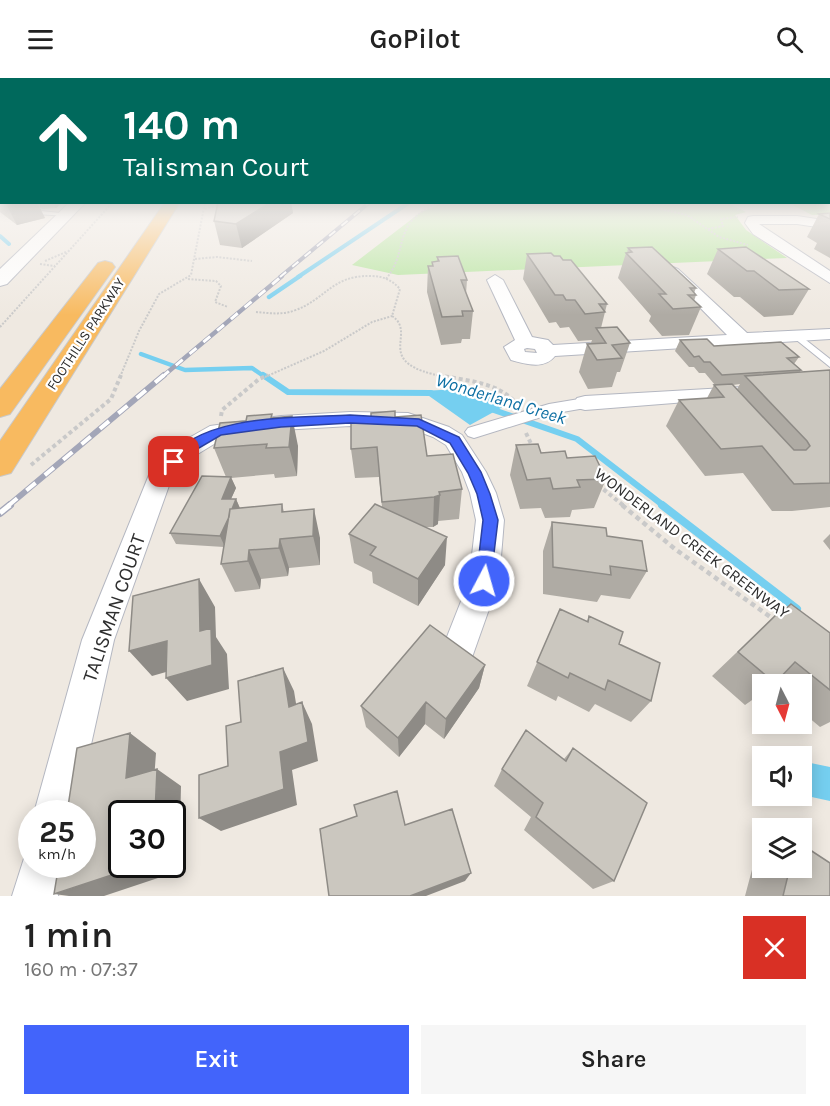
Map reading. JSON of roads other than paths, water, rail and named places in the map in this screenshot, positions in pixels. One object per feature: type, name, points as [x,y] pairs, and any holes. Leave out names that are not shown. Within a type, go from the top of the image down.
[{"type":"highway","name":"FOOTHILLS PARKWAY","points":[[0,408],[125,239]]},
{"type":"highway","name":"FOOTHILLS PARKWAY","points":[[12,462],[150,239]]},
{"type":"street","points":[[2,276],[40,239]]},
{"type":"street","points":[[771,239],[830,278]]},
{"type":"street","points":[[670,270],[741,339]]},
{"type":"street","points":[[495,280],[525,342],[513,347],[514,353],[522,358],[539,360],[546,356],[548,351],[830,334]]},
{"type":"street","points":[[458,652],[484,581],[490,520],[464,436],[549,409],[585,404],[717,399],[762,392]]},
{"type":"street","name":"TALISMAN COURT","points":[[58,800],[98,640],[160,476],[188,449],[218,431],[281,423],[350,419],[408,420],[441,432],[464,436]]},
{"type":"street","points":[[34,896],[38,878]]},
{"type":"lane","points":[[796,336],[830,364]]},
{"type":"water","points":[[459,389],[490,392],[510,403],[470,425],[422,391]]},
{"type":"water","points":[[812,763],[830,767],[830,801],[812,797]]},
{"type":"waterway","name":"Wonderland Creek","points":[[4,239],[9,244]]},
{"type":"waterway","points":[[298,277],[354,239]]},
{"type":"waterway","points":[[269,297],[300,276]]},
{"type":"waterway","name":"Wonderland Creek","points":[[141,354],[185,370],[252,368],[265,377]]},
{"type":"waterway","name":"Wonderland Creek","points":[[263,375],[288,392],[431,393]]},
{"type":"waterway","name":"Wonderland Creek","points":[[488,408],[577,439],[664,506]]},
{"type":"waterway","name":"Wonderland Creek","points":[[662,505],[797,609]]},
{"type":"railway","points":[[280,277],[325,239]]},
{"type":"railway","points":[[162,377],[282,276]]},
{"type":"railway","points":[[8,506],[164,375]]},
{"type":"railway","points":[[0,513],[10,505]]}]
